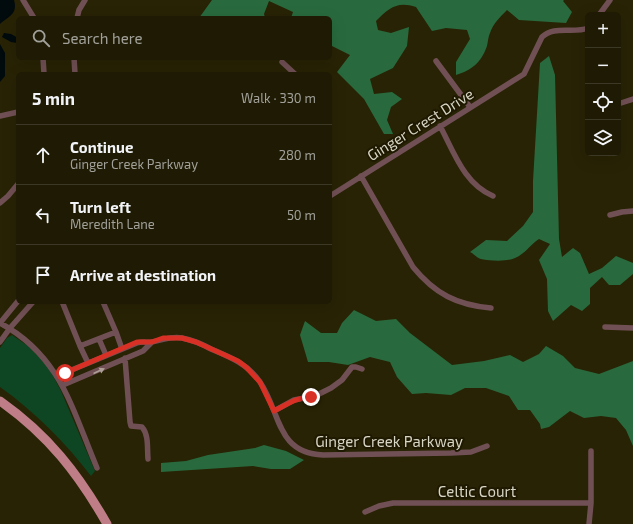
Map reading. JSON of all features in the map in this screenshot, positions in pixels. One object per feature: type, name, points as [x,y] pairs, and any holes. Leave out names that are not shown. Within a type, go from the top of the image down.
[{"type":"main road","points":[[0,401],[37,430],[56,450],[83,484],[107,524]]},
{"type":"street","points":[[23,0],[33,16]]},
{"type":"street","points":[[78,16],[85,0]]},
{"type":"street","points":[[601,12],[610,0]]},
{"type":"street","name":"Ginger Crest Drive","points":[[332,195],[524,74],[542,37],[545,34],[554,31],[585,29]]},
{"type":"street","points":[[43,60],[44,72]]},
{"type":"street","points":[[74,60],[75,72]]},
{"type":"street","points":[[436,61],[470,107]]},
{"type":"street","points":[[282,62],[293,72]]},
{"type":"street","points":[[621,103],[633,99]]},
{"type":"street","points":[[0,116],[16,112]]},
{"type":"street","points":[[440,126],[467,177],[480,189],[493,196]]},
{"type":"street","points":[[361,176],[413,267],[429,285],[451,299],[477,307],[491,308]]},
{"type":"street","points":[[0,204],[16,186]]},
{"type":"street","points":[[610,215],[633,211]]},
{"type":"street","points":[[16,303],[0,323],[10,328],[33,346],[57,376],[63,385],[97,468]]},
{"type":"street","points":[[0,342],[31,304]]},
{"type":"street","points":[[63,304],[88,363]]},
{"type":"street","points":[[104,304],[122,349]]},
{"type":"street","points":[[605,327],[633,328]]},
{"type":"street","points":[[80,346],[116,332]]},
{"type":"street","name":"Ginger Creek Parkway","points":[[57,376],[141,342],[152,342],[163,338],[186,339],[238,361],[246,367],[260,382],[289,441],[299,450],[311,454],[384,455],[472,452],[487,446]]},
{"type":"street","points":[[99,339],[106,356]]},
{"type":"street","name":"Ginger Creek Parkway","points":[[63,385],[104,369],[116,362],[143,351],[152,342]]},
{"type":"street","points":[[112,353],[116,362]]},
{"type":"street","points":[[125,358],[128,414],[131,426],[142,427],[145,430],[147,435],[148,459]]},
{"type":"street","points":[[274,411],[294,400],[315,396],[331,388],[342,380],[352,367],[362,369]]},
{"type":"street","points":[[589,524],[591,504],[590,450]]},
{"type":"street","name":"Celtic Court","points":[[365,512],[379,506],[393,503],[591,504]]},
{"type":"green space","points":[[212,0],[564,0],[563,1],[572,12],[566,23],[519,20],[507,10],[493,27],[489,35],[485,52],[479,61],[467,71],[456,75],[456,62],[470,39],[467,30],[446,28],[432,31],[416,7],[409,5],[398,5],[389,9],[376,21],[378,30],[391,33],[409,27],[407,46],[393,68],[370,79],[374,94],[392,92],[402,99],[391,107],[387,120],[393,134],[384,134],[364,99],[337,72],[350,55],[332,46],[332,16],[292,16],[293,12],[269,1],[264,16],[200,16]]},
{"type":"green space","points":[[549,56],[555,75],[559,239],[562,257],[573,248],[580,253],[589,274],[602,268],[616,256],[633,263],[633,274],[620,285],[609,285],[602,277],[590,288],[590,304],[582,311],[571,305],[553,321],[548,311],[547,279],[539,260],[550,244],[539,239],[519,256],[503,261],[481,259],[470,252],[486,240],[507,241],[523,226],[533,212],[533,181],[540,63]]},
{"type":"green space","points":[[354,310],[376,321],[396,319],[410,333],[452,365],[484,361],[510,355],[523,362],[539,354],[546,346],[563,356],[575,368],[599,374],[633,361],[633,446],[626,430],[616,418],[601,416],[584,418],[570,411],[549,427],[541,429],[540,424],[530,410],[518,410],[509,396],[486,388],[465,388],[451,395],[426,393],[412,394],[397,377],[390,362],[370,357],[348,365],[329,362],[308,362],[300,335],[305,321],[321,333],[337,333],[342,323]]},
{"type":"green space","points":[[12,335],[28,346],[51,372],[61,391],[95,471],[91,476],[71,451],[49,428],[0,387],[0,348],[7,338]]},
{"type":"green space","points":[[264,445],[286,451],[304,460],[290,469],[271,469],[253,466],[161,472],[161,463],[186,461],[208,455],[255,448]]},
{"type":"shaded area","points":[[0,0],[14,0],[15,9],[12,14],[0,24]]},
{"type":"shaded area","points":[[4,33],[11,34],[16,37],[16,43],[11,42],[2,37]]},
{"type":"shaded area","points":[[0,44],[5,53],[5,76],[0,82]]},
{"type":"route","points":[[65,373],[137,342],[152,342],[163,338],[182,338],[196,342],[238,361],[246,367],[254,374],[264,388],[274,411],[294,400],[311,397]]}]
